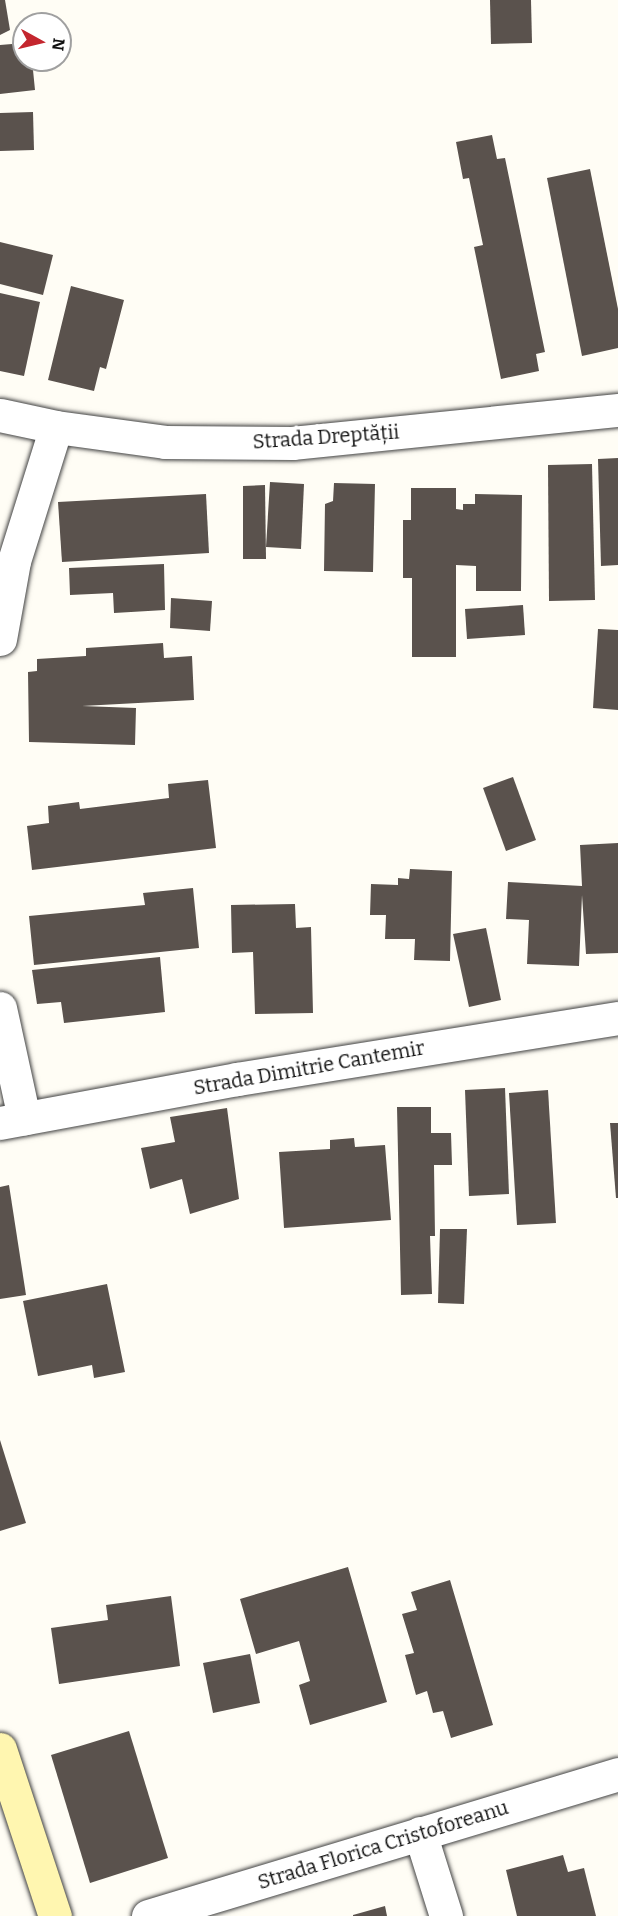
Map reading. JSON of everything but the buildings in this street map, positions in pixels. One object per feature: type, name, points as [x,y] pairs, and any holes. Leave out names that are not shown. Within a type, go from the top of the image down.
[{"type":"street","name":"Strada Dreptății","points":[[0,415],[56,427],[165,442],[292,443],[618,410]]},
{"type":"street","points":[[0,639],[14,561],[56,427]]},
{"type":"street","points":[[0,1008],[12,1120]]},
{"type":"street","name":"Strada Dimitrie Cantemir","points":[[12,1120],[237,1079],[618,1017]]},
{"type":"street","points":[[0,1749],[55,1916]]},
{"type":"street","name":"Strada Florica Cristoforeanu","points":[[148,1916],[618,1774]]},
{"type":"street","points":[[420,1833],[446,1916]]}]
